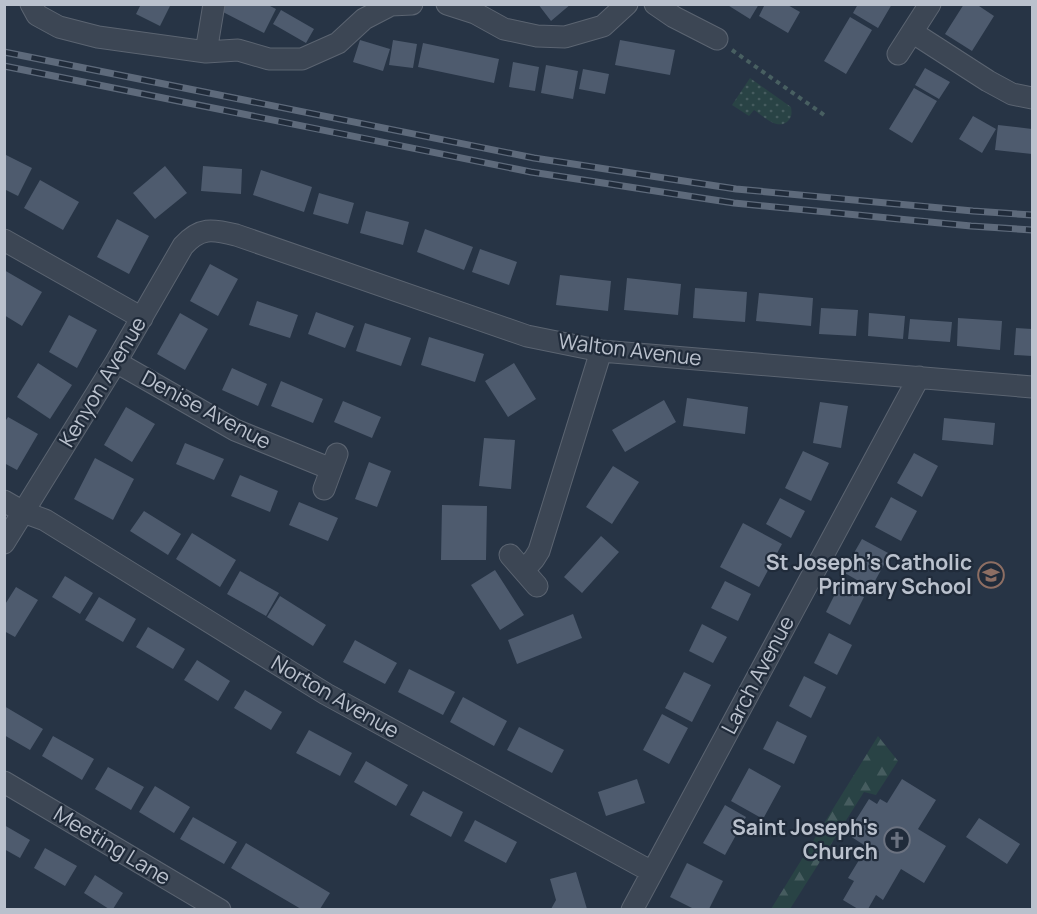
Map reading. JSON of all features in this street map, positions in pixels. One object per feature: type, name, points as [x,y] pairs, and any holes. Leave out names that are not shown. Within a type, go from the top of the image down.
[{"type":"street","points":[[31,4],[37,15],[59,27],[98,37],[206,52],[238,50],[269,59],[302,59],[338,43],[364,19],[391,5],[412,4]]},
{"type":"street","points":[[206,52],[214,4]]},
{"type":"street","points":[[447,4],[475,13],[504,29],[537,36],[565,37],[603,26],[627,4]]},
{"type":"street","points":[[655,4],[674,17],[716,39]]},
{"type":"street","points":[[898,54],[930,4]]},
{"type":"street","points":[[912,32],[1012,94],[1032,98]]},
{"type":"street","name":"Kenyon Avenue","points":[[4,543],[116,363],[183,246],[190,238],[209,230]]},
{"type":"street","name":"Walton Avenue","points":[[209,230],[236,235],[527,336],[601,351],[1032,387]]},
{"type":"street","points":[[4,240],[142,318]]},
{"type":"street","points":[[524,570],[539,551],[601,351]]},
{"type":"street","name":"Denise Avenue","points":[[116,363],[235,430],[331,471]]},
{"type":"street","name":"Larch Avenue","points":[[632,909],[919,377]]},
{"type":"street","name":"Norton Avenue","points":[[4,501],[23,512],[45,520],[326,694],[652,872]]},
{"type":"street","name":"Meeting Lane","points":[[4,782],[220,909]]},
{"type":"path","points":[[716,39],[827,117]]},
{"type":"green space","points":[[750,78],[791,107],[788,121],[784,124],[775,123],[754,110],[749,116],[732,105]]},
{"type":"green space","points":[[878,736],[898,761],[876,795],[864,792],[790,909],[771,909]]},
{"type":"building","points":[[141,4],[171,4],[160,26],[136,14]]},
{"type":"building","points":[[224,4],[266,4],[276,9],[264,33],[221,11]]},
{"type":"building","points":[[538,4],[571,4],[551,21]]},
{"type":"building","points":[[726,4],[759,4],[750,19]]},
{"type":"building","points":[[765,4],[786,4],[800,12],[788,33],[759,16]]},
{"type":"building","points":[[858,4],[892,4],[878,28],[853,13]]},
{"type":"building","points":[[964,4],[976,4],[994,16],[972,51],[945,34]]},
{"type":"building","points":[[281,10],[314,29],[306,43],[273,24]]},
{"type":"building","points":[[850,17],[872,30],[846,74],[824,61]]},
{"type":"building","points":[[360,40],[390,49],[383,71],[353,62]]},
{"type":"building","points":[[393,40],[417,44],[413,68],[389,65]]},
{"type":"building","points":[[620,40],[675,50],[670,75],[615,65]]},
{"type":"building","points":[[423,43],[499,59],[494,83],[418,67]]},
{"type":"building","points":[[513,62],[539,67],[535,91],[509,87]]},
{"type":"building","points":[[546,65],[578,71],[573,99],[541,93]]},
{"type":"building","points":[[925,68],[950,82],[939,99],[915,85]]},
{"type":"building","points":[[583,69],[609,74],[605,94],[579,89]]},
{"type":"building","points":[[914,88],[937,101],[912,143],[889,129]]},
{"type":"building","points":[[973,116],[996,129],[982,153],[959,139]]},
{"type":"building","points":[[998,125],[1032,129],[1032,154],[995,150]]},
{"type":"building","points":[[4,154],[32,168],[18,196],[4,189]]},
{"type":"building","points":[[165,166],[187,193],[155,219],[133,193]]},
{"type":"building","points":[[203,166],[242,169],[241,194],[201,191]]},
{"type":"building","points":[[261,170],[312,187],[304,212],[253,195]]},
{"type":"building","points":[[40,180],[79,202],[63,230],[24,208]]},
{"type":"building","points":[[319,193],[354,203],[348,224],[313,214]]},
{"type":"building","points":[[366,211],[409,222],[403,245],[360,233]]},
{"type":"building","points":[[117,219],[149,236],[129,274],[97,257]]},
{"type":"building","points":[[425,229],[473,247],[464,270],[417,252]]},
{"type":"building","points":[[480,249],[517,262],[509,285],[472,272]]},
{"type":"building","points":[[210,264],[238,279],[218,316],[190,301]]},
{"type":"building","points":[[4,270],[42,292],[22,326],[4,315]]},
{"type":"building","points":[[560,275],[611,281],[608,311],[556,305]]},
{"type":"building","points":[[627,278],[681,284],[678,315],[624,310]]},
{"type":"building","points":[[695,288],[747,292],[745,322],[693,318]]},
{"type":"building","points":[[759,293],[813,298],[811,326],[756,321]]},
{"type":"building","points":[[257,301],[298,315],[290,338],[249,325]]},
{"type":"building","points":[[821,308],[858,310],[856,336],[819,334]]},
{"type":"building","points":[[316,312],[354,326],[345,348],[308,334]]},
{"type":"building","points":[[180,313],[208,329],[185,370],[157,354]]},
{"type":"building","points":[[869,313],[905,316],[903,339],[868,336]]},
{"type":"building","points":[[69,315],[97,330],[77,368],[49,352]]},
{"type":"building","points":[[958,318],[1002,321],[1000,350],[957,346]]},
{"type":"building","points":[[910,319],[952,322],[950,342],[908,339]]},
{"type":"building","points":[[365,323],[411,338],[401,366],[356,351]]},
{"type":"building","points":[[1016,328],[1032,329],[1032,356],[1014,355]]},
{"type":"building","points":[[429,337],[484,354],[475,382],[421,365]]},
{"type":"building","points":[[38,363],[72,385],[50,419],[17,397]]},
{"type":"building","points":[[514,363],[536,399],[508,417],[485,381]]},
{"type":"building","points":[[232,368],[267,384],[258,406],[222,390]]},
{"type":"building","points":[[281,381],[323,399],[313,423],[271,406]]},
{"type":"building","points":[[687,398],[748,407],[745,434],[683,426]]},
{"type":"building","points":[[664,400],[676,422],[625,452],[612,430]]},
{"type":"building","points":[[343,401],[381,417],[372,438],[334,422]]},
{"type":"building","points":[[820,402],[848,406],[841,448],[813,443]]},
{"type":"building","points":[[126,407],[155,424],[132,462],[104,445]]},
{"type":"building","points":[[8,417],[38,434],[17,470],[4,463],[4,423]]},
{"type":"building","points":[[944,418],[995,423],[993,445],[942,440]]},
{"type":"building","points":[[484,438],[515,440],[511,489],[479,486]]},
{"type":"building","points":[[185,443],[224,459],[214,480],[176,464]]},
{"type":"building","points":[[803,451],[829,463],[811,501],[785,488]]},
{"type":"building","points":[[914,453],[938,466],[922,497],[897,483]]},
{"type":"building","points":[[95,458],[134,479],[113,520],[74,499]]},
{"type":"building","points":[[369,462],[391,471],[377,507],[355,499]]},
{"type":"building","points":[[613,466],[639,482],[612,524],[586,507]]},
{"type":"building","points":[[240,475],[278,491],[270,512],[231,496]]},
{"type":"building","points":[[891,497],[917,511],[901,541],[875,527]]},
{"type":"building","points":[[780,498],[805,511],[791,538],[766,524]]},
{"type":"building","points":[[299,502],[338,518],[328,541],[289,525]]},
{"type":"building","points":[[442,505],[487,506],[486,560],[441,560]]},
{"type":"building","points":[[144,511],[181,534],[168,555],[130,531]]},
{"type":"building","points":[[743,523],[782,544],[759,587],[720,567]]},
{"type":"building","points":[[192,533],[236,560],[220,587],[176,559]]},
{"type":"building","points":[[601,536],[619,552],[582,593],[564,577]]},
{"type":"building","points":[[862,539],[890,554],[871,588],[843,572]]},
{"type":"building","points":[[495,570],[524,615],[500,630],[471,585]]},
{"type":"building","points":[[240,571],[279,593],[266,616],[227,594]]},
{"type":"building","points":[[65,576],[93,593],[80,614],[52,597]]},
{"type":"building","points":[[725,581],[751,594],[738,621],[711,608]]},
{"type":"building","points":[[840,584],[864,597],[850,625],[826,612]]},
{"type":"building","points":[[16,587],[38,600],[15,637],[4,631],[4,606]]},
{"type":"building","points":[[280,596],[326,625],[313,646],[267,617]]},
{"type":"building","points":[[99,597],[136,619],[123,642],[85,620]]},
{"type":"building","points":[[573,614],[582,638],[517,664],[508,640]]},
{"type":"building","points":[[702,624],[727,637],[713,663],[689,651]]},
{"type":"building","points":[[148,627],[185,649],[173,669],[136,647]]},
{"type":"building","points":[[829,633],[852,645],[837,675],[814,663]]},
{"type":"building","points":[[355,640],[397,663],[385,684],[343,662]]},
{"type":"building","points":[[197,660],[230,681],[218,701],[184,680]]},
{"type":"building","points":[[409,669],[455,692],[443,715],[398,692]]},
{"type":"building","points":[[684,672],[711,685],[692,722],[665,708]]},
{"type":"building","points":[[804,676],[826,687],[811,718],[789,706]]},
{"type":"building","points":[[245,690],[282,712],[271,730],[234,708]]},
{"type":"building","points":[[463,697],[507,721],[494,746],[450,722]]},
{"type":"building","points":[[4,706],[43,729],[30,750],[4,735]]},
{"type":"building","points":[[662,714],[688,728],[669,764],[643,750]]},
{"type":"building","points":[[777,721],[807,736],[794,764],[763,749]]},
{"type":"building","points":[[519,727],[564,750],[552,773],[507,750]]},
{"type":"building","points":[[309,730],[352,753],[340,776],[296,753]]},
{"type":"building","points":[[53,736],[94,759],[82,780],[42,756]]},
{"type":"building","points":[[366,761],[408,785],[396,806],[354,782]]},
{"type":"building","points":[[108,767],[144,787],[131,810],[95,789]]},
{"type":"building","points":[[749,768],[781,786],[763,819],[731,801]]},
{"type":"building","points":[[637,779],[645,803],[606,816],[598,792]]},
{"type":"building","name":"Saint Joseph's Church","points":[[902,779],[936,800],[918,829],[946,846],[924,883],[901,869],[883,900],[876,895],[868,909],[858,909],[843,900],[854,881],[848,878],[867,847],[847,834],[869,799],[877,804],[880,799],[887,803]]},
{"type":"building","points":[[155,786],[190,807],[174,833],[139,812]]},
{"type":"building","points":[[423,791],[463,812],[451,837],[410,815]]},
{"type":"building","points":[[725,805],[746,817],[725,855],[703,843]]},
{"type":"building","points":[[193,817],[237,842],[224,864],[180,839]]},
{"type":"building","points":[[979,818],[1020,844],[1007,864],[966,837]]},
{"type":"building","points":[[475,820],[517,842],[506,863],[464,841]]},
{"type":"building","points":[[4,825],[30,840],[20,858],[4,849]]},
{"type":"building","points":[[246,843],[330,893],[320,909],[301,909],[231,868]]},
{"type":"building","points":[[45,848],[77,866],[65,886],[34,868]]},
{"type":"building","points":[[687,863],[723,881],[709,909],[694,909],[670,897]]},
{"type":"building","points":[[576,872],[587,909],[551,909],[556,900],[550,879]]},
{"type":"building","points":[[95,875],[123,893],[113,909],[109,909],[84,893]]},
{"type":"railway","points":[[4,52],[534,158],[736,189],[1032,215]]},
{"type":"railway","points":[[4,66],[531,172],[734,203],[1032,230]]},
{"type":"place","name":"St Joseph's Catholic Primary School","points":[[991,575]]},
{"type":"place","name":"Saint Joseph's Church","points":[[897,840]]}]
